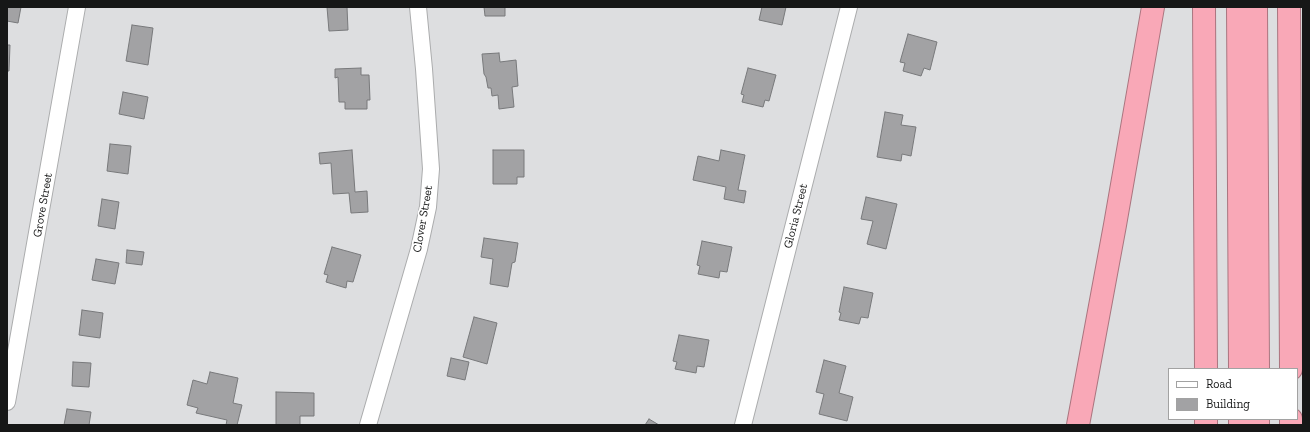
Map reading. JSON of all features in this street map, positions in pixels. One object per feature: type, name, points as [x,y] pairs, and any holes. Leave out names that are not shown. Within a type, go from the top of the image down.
[{"type":"highway","points":[[1078,425],[1153,7]]},
{"type":"highway","points":[[1204,7],[1206,368]]},
{"type":"highway","points":[[1238,7],[1240,368]]},
{"type":"highway","points":[[1256,7],[1258,368]]},
{"type":"highway","points":[[1289,7],[1291,368]]},
{"type":"street","name":"Grove Street","points":[[7,402],[77,7]]},
{"type":"street","name":"Clover Street","points":[[368,425],[419,249],[428,207],[431,169],[418,7]]},
{"type":"street","name":"Gloria Street","points":[[743,425],[849,7]]},
{"type":"building","points":[[7,7],[21,7],[18,23],[7,21]]},
{"type":"building","points":[[327,7],[347,7],[348,30],[329,31]]},
{"type":"building","points":[[484,7],[505,7],[505,16],[485,16]]},
{"type":"building","points":[[762,7],[786,7],[782,25],[759,20]]},
{"type":"building","points":[[132,25],[153,28],[148,65],[126,61]]},
{"type":"building","points":[[908,34],[937,42],[930,70],[924,68],[921,76],[903,71],[905,63],[900,62]]},
{"type":"building","points":[[7,45],[10,45],[9,71],[7,71]]},
{"type":"building","points":[[499,53],[500,62],[516,60],[518,86],[512,87],[514,107],[499,109],[498,95],[492,96],[491,88],[488,88],[484,74],[482,54]]},
{"type":"building","points":[[361,68],[361,75],[369,75],[370,100],[367,100],[367,109],[345,109],[345,102],[339,102],[338,77],[335,78],[335,69]]},
{"type":"building","points":[[748,68],[776,75],[769,101],[765,100],[763,107],[742,102],[744,95],[741,94]]},
{"type":"building","points":[[123,92],[148,97],[144,119],[119,114]]},
{"type":"building","points":[[885,112],[903,115],[901,125],[916,127],[911,156],[902,154],[901,161],[877,157]]},
{"type":"building","points":[[110,144],[131,146],[128,174],[107,171]]},
{"type":"building","points":[[352,150],[355,192],[367,191],[368,212],[351,213],[349,193],[333,194],[331,163],[320,164],[319,153]]},
{"type":"building","points":[[493,150],[524,150],[524,177],[517,177],[517,184],[493,184]]},
{"type":"building","points":[[721,150],[745,155],[738,190],[746,191],[744,203],[724,199],[726,187],[693,180],[698,156],[719,161]]},
{"type":"building","points":[[866,197],[897,204],[886,249],[867,244],[873,221],[861,219]]},
{"type":"building","points":[[102,199],[119,202],[115,229],[98,226]]},
{"type":"building","points":[[484,238],[518,243],[515,262],[512,263],[508,287],[490,284],[493,259],[481,257]]},
{"type":"building","points":[[702,241],[732,247],[727,272],[720,271],[719,278],[698,274],[700,266],[697,265]]},
{"type":"building","points":[[332,247],[361,255],[353,282],[347,281],[346,288],[326,282],[328,275],[324,274]]},
{"type":"building","points":[[127,250],[144,252],[142,265],[126,263]]},
{"type":"building","points":[[96,259],[119,263],[115,284],[92,280]]},
{"type":"building","points":[[844,287],[873,293],[868,318],[861,317],[859,324],[839,320]]},
{"type":"building","points":[[82,310],[103,313],[100,338],[79,335]]},
{"type":"building","points":[[474,317],[497,323],[487,364],[463,357]]},
{"type":"building","points":[[679,335],[709,340],[704,367],[697,366],[696,373],[675,369],[677,362],[673,361]]},
{"type":"building","points":[[451,358],[469,362],[465,380],[447,376]]},
{"type":"building","points":[[824,360],[846,366],[839,393],[853,397],[847,421],[819,414],[824,394],[816,392]]},
{"type":"building","points":[[73,362],[91,363],[89,387],[72,386]]},
{"type":"building","points":[[210,372],[238,378],[233,403],[242,405],[237,425],[226,425],[227,420],[196,413],[198,408],[187,405],[193,380],[207,384]]},
{"type":"building","points":[[276,392],[314,393],[314,416],[300,416],[300,425],[276,425]]},
{"type":"building","points":[[67,409],[91,412],[89,425],[64,425]]},
{"type":"building","points":[[649,419],[659,425],[645,425]]}]
